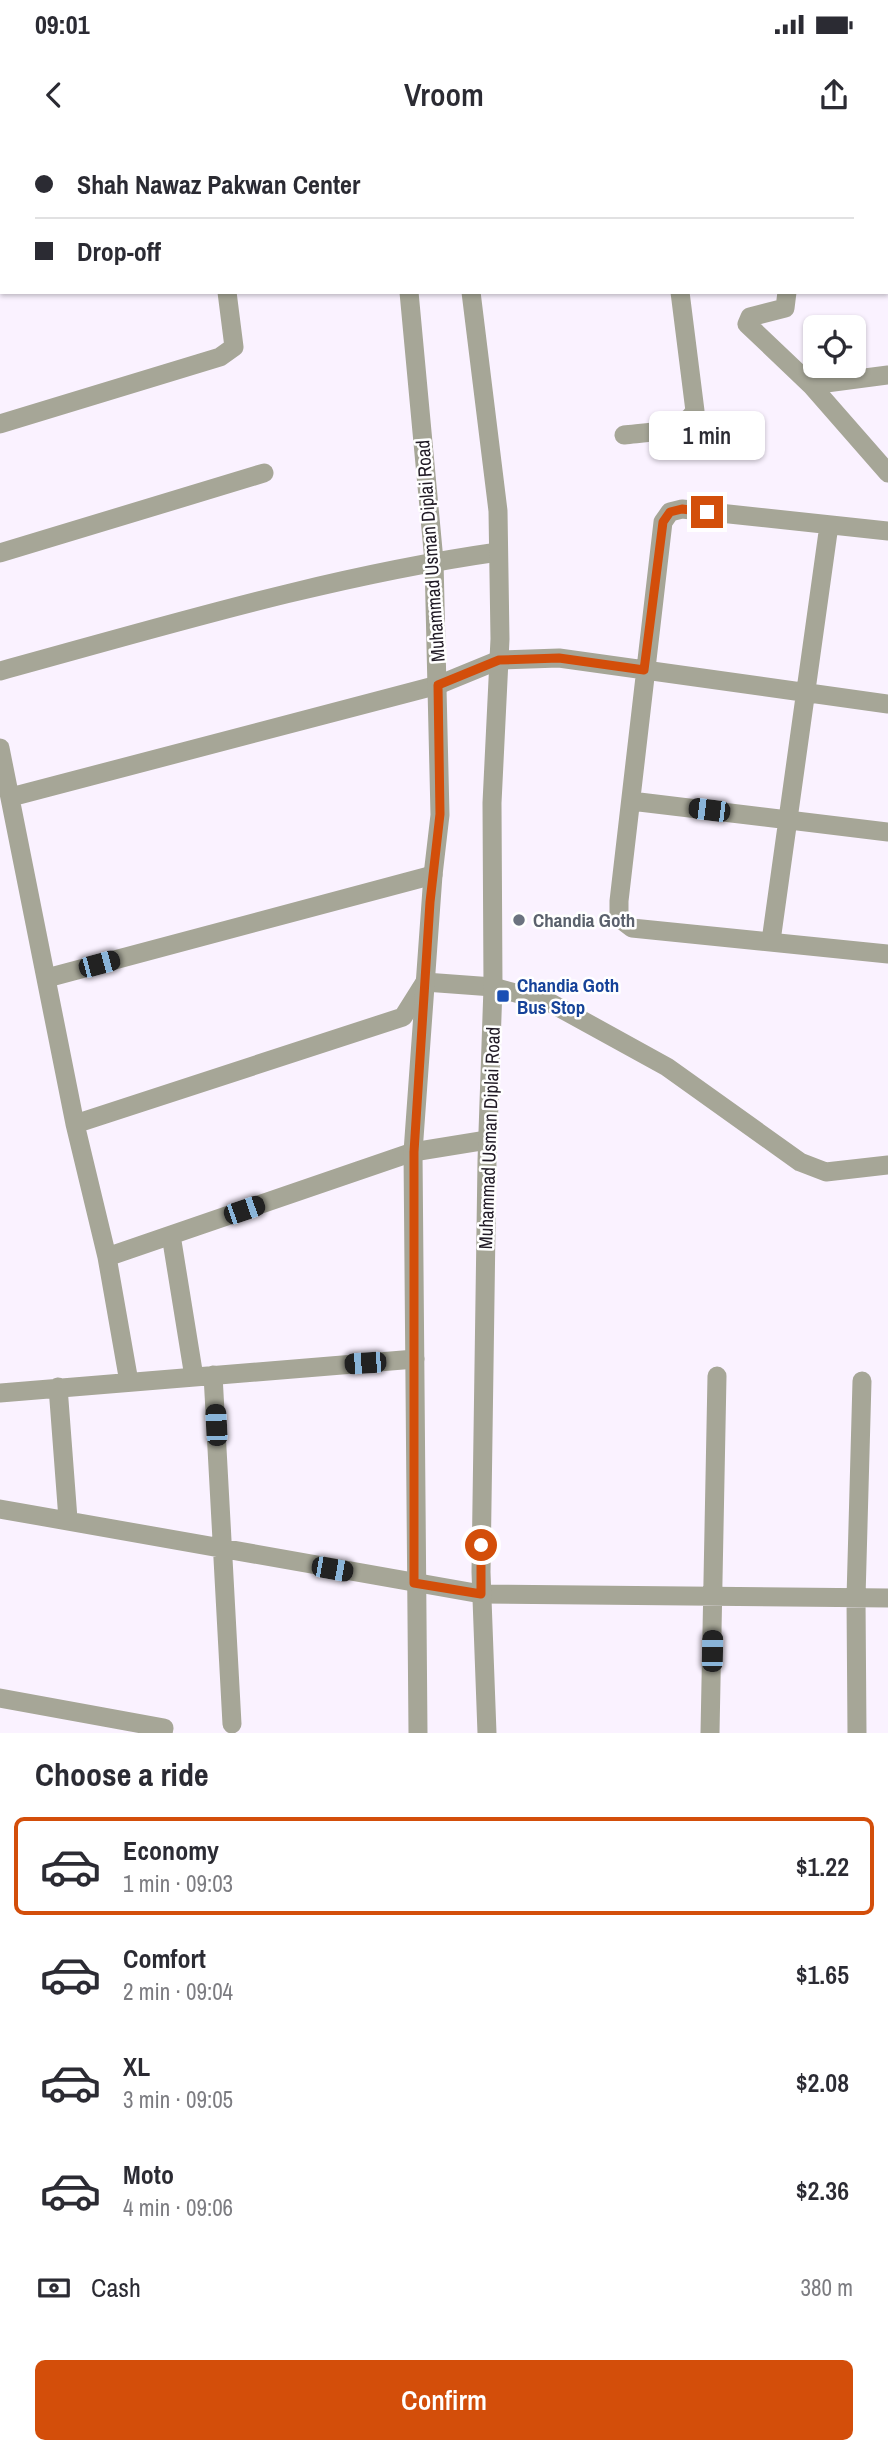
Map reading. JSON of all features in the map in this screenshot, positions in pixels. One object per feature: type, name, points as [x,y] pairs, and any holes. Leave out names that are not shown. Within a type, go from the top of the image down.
[{"type":"street","points":[[0,424],[220,357],[234,347],[227,294]]},
{"type":"street","name":"Muhammad Usman Diplai Road","points":[[409,294],[434,561],[440,814],[433,875],[414,1152],[414,1583],[418,1733]]},
{"type":"street","name":"Muhammad Usman Diplai Road","points":[[471,294],[498,511],[499,660],[492,803],[493,987],[487,1140],[481,1594],[486,1733]]},
{"type":"street","points":[[624,435],[688,422],[695,411],[680,294]]},
{"type":"street","points":[[787,294],[785,308],[750,317],[747,324],[811,385],[888,473]]},
{"type":"street","points":[[811,385],[888,376]]},
{"type":"street","points":[[0,554],[264,473]]},
{"type":"street","points":[[888,531],[682,509],[670,512],[663,522],[644,670],[620,918],[632,928],[888,954]]},
{"type":"street","points":[[771,941],[803,692],[829,525]]},
{"type":"street","points":[[0,671],[295,591],[434,561],[498,552]]},
{"type":"street","points":[[11,797],[438,685],[499,660],[559,658],[888,704]]},
{"type":"street","points":[[0,748],[75,1124],[107,1257],[129,1382]]},
{"type":"street","points":[[631,801],[888,832]]},
{"type":"street","points":[[47,978],[433,875]]},
{"type":"street","points":[[75,1124],[403,1017],[425,982],[493,987],[549,1002],[667,1068],[800,1162],[826,1172],[888,1165]]},
{"type":"street","points":[[107,1257],[414,1152],[487,1140]]},
{"type":"street","points":[[171,1235],[204,1376],[223,1549],[232,1724]]},
{"type":"street","points":[[0,1394],[58,1387],[415,1359]]},
{"type":"street","points":[[710,1733],[717,1376]]},
{"type":"street","points":[[857,1733],[856,1598],[862,1381]]},
{"type":"street","points":[[58,1387],[68,1520]]},
{"type":"street","points":[[0,1508],[481,1594],[888,1598]]},
{"type":"street","points":[[0,1698],[164,1728],[163,1733]]},
{"type":"place","name":"Chandia Goth","points":[[519,920]]},
{"type":"place","name":"Chandia Goth Bus Stop","points":[[503,996]]},
{"type":"route","points":[[481,1545],[481,1594],[414,1583],[414,1152],[430,902],[440,814],[438,685],[499,660],[559,658],[644,670],[663,522],[670,512],[682,509],[707,512]]}]
